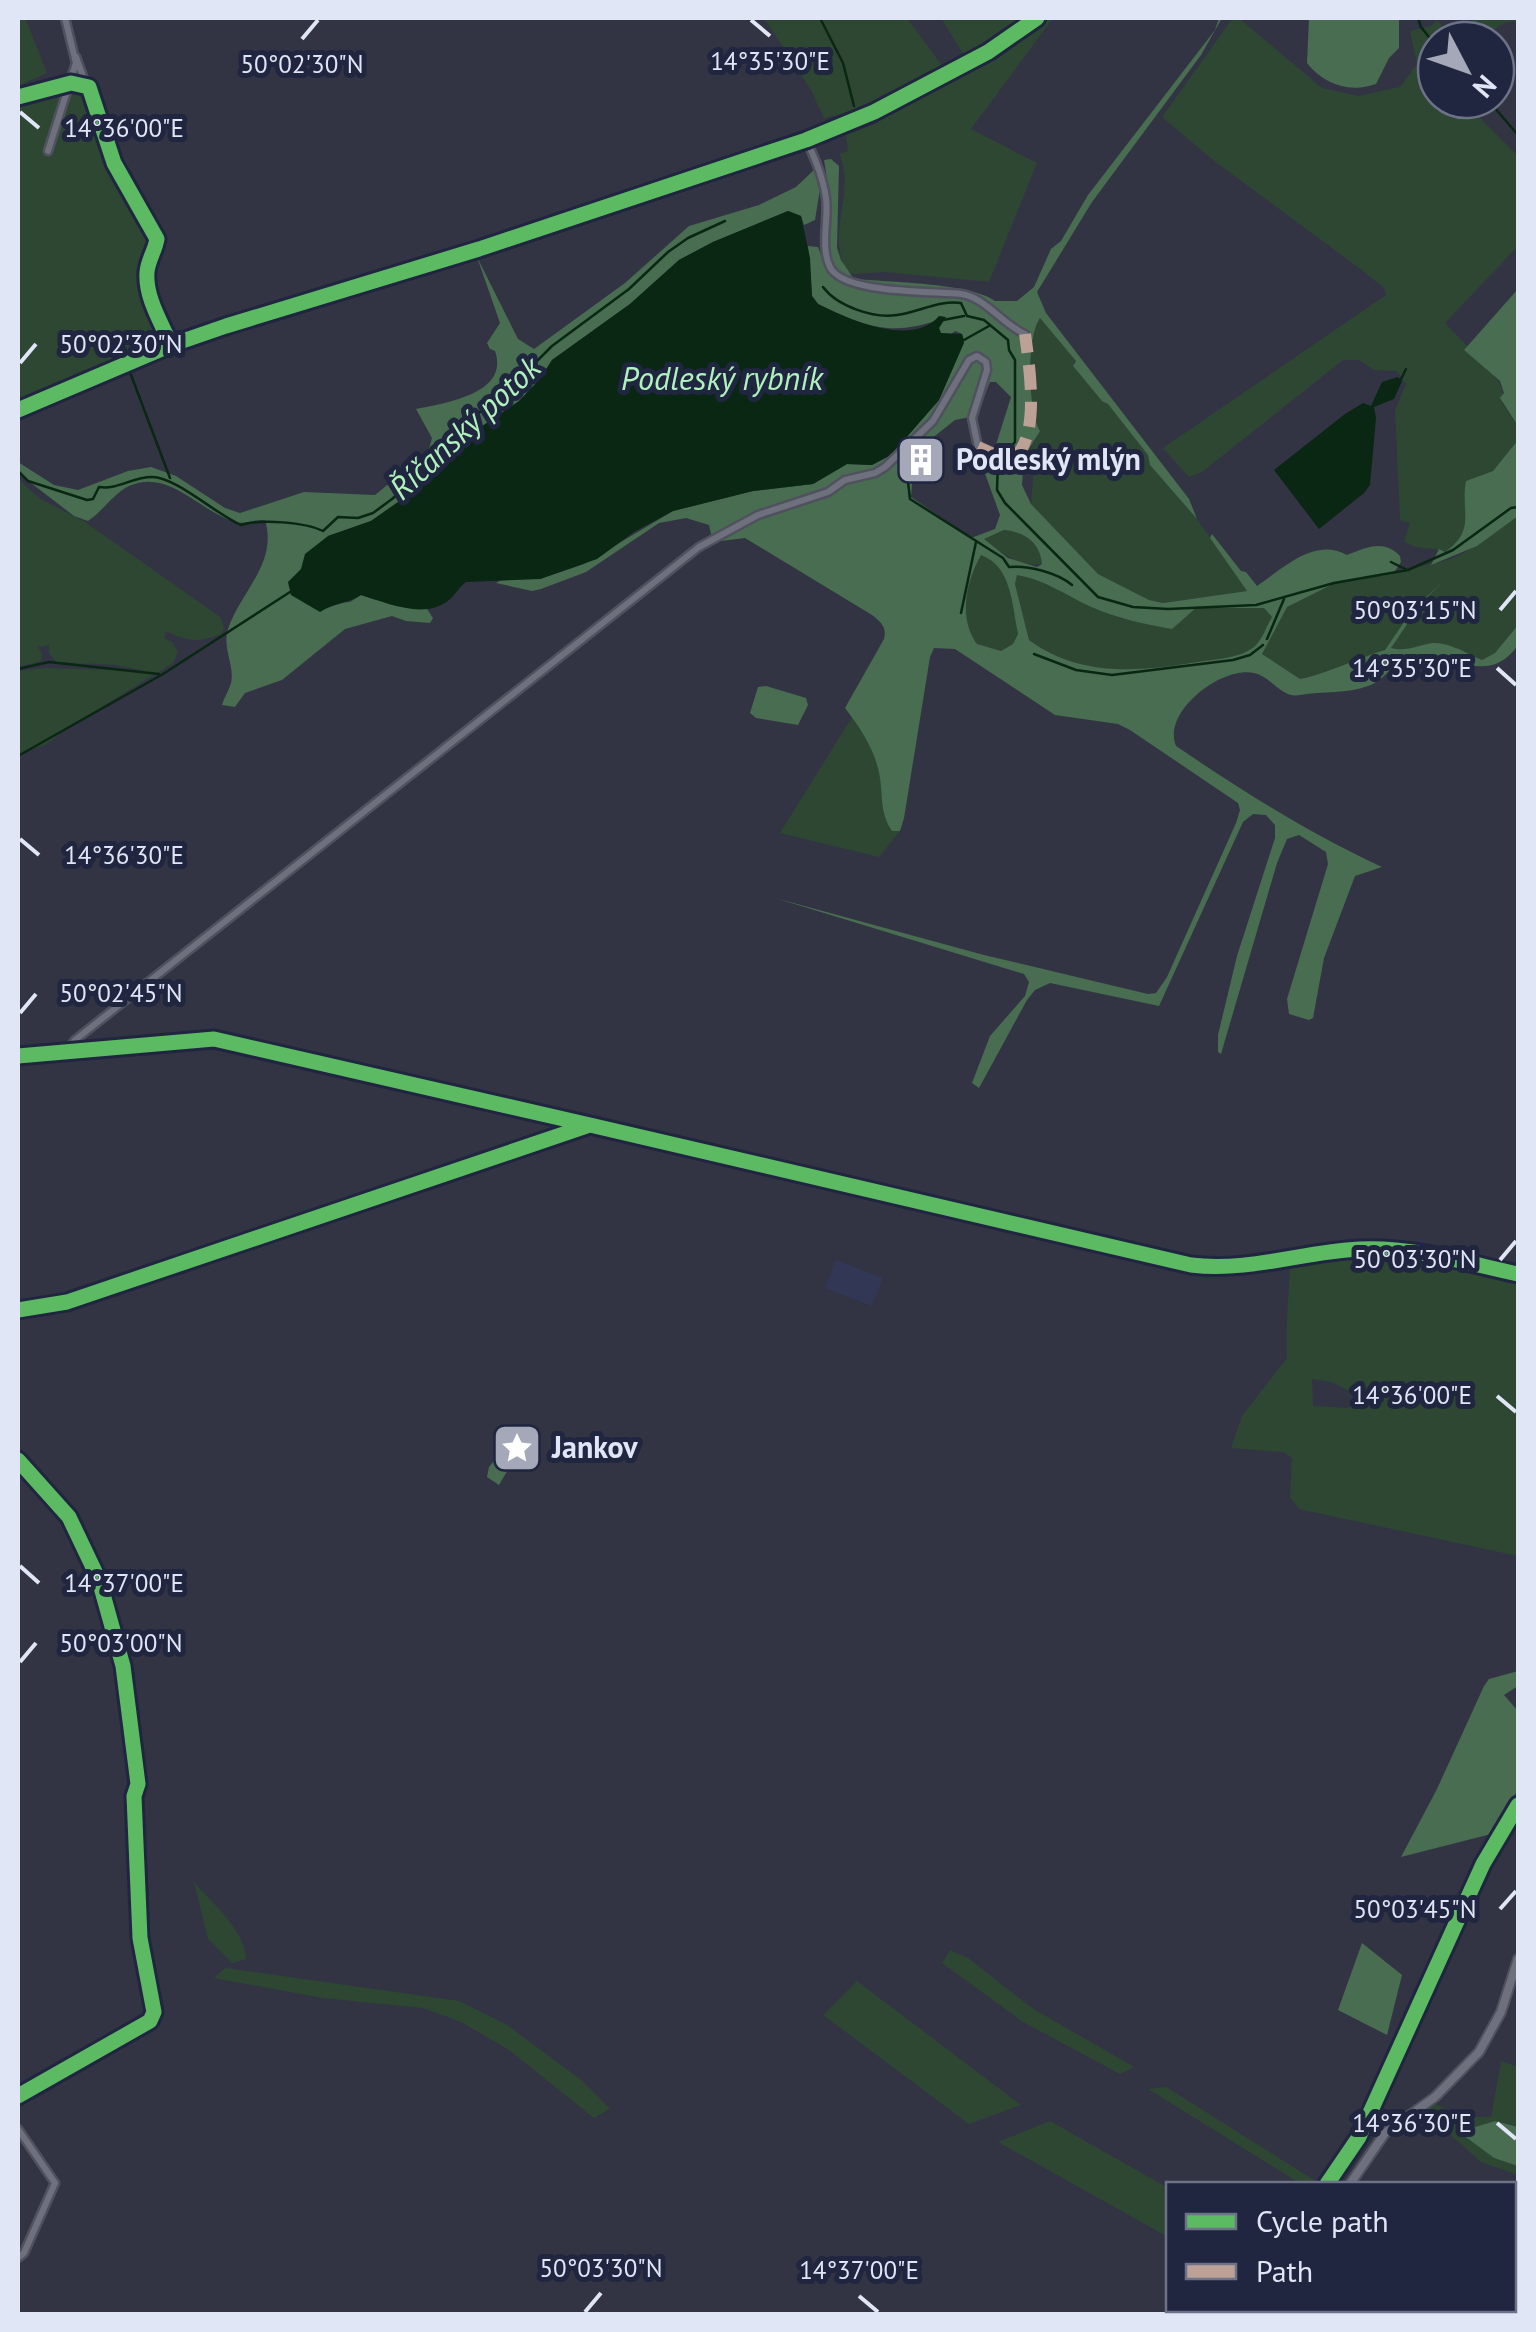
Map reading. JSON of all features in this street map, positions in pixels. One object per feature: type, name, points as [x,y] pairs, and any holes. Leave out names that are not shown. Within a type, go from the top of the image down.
[{"type":"street","points":[[64,18],[114,162],[157,239],[148,263],[147,282],[171,345]]},
{"type":"street","points":[[18,410],[171,345],[479,250],[806,140],[874,112],[956,70],[1038,18]]},
{"type":"street","points":[[48,151],[76,57]]},
{"type":"street","points":[[71,83],[89,87]]},
{"type":"street","points":[[806,140],[826,199],[827,257],[834,274],[847,282],[870,286],[973,296],[1025,334]]},
{"type":"street","points":[[66,1052],[68,1046],[699,547],[758,515],[828,492],[852,477],[886,467],[933,421],[971,358],[980,357],[987,370],[972,418],[978,447]]},
{"type":"street","points":[[18,1056],[214,1039],[1191,1265],[1221,1268],[1323,1252],[1388,1249],[1518,1274]]},
{"type":"street","points":[[18,1310],[68,1302],[590,1125]]},
{"type":"street","points":[[1351,2182],[1385,2133],[1435,2098],[1478,2052],[1501,2012],[1518,1959]]},
{"type":"street","points":[[18,2128],[56,2183],[24,2254],[18,2258]]},
{"type":"shaded area","points":[[18,18],[25,18],[47,73],[18,86]]},
{"type":"shaded area","points":[[764,18],[907,18],[943,67],[881,96],[863,109],[824,118],[811,90]]},
{"type":"shaded area","points":[[941,18],[1025,18],[966,58]]},
{"type":"shaded area","points":[[1041,18],[1053,18],[971,129],[1037,163],[989,282],[847,271],[839,242],[845,183],[839,154],[848,151],[846,135],[878,123],[878,116],[919,97],[916,93],[1006,46]]},
{"type":"shaded area","points":[[1222,18],[1201,55],[1092,202],[1037,292],[1046,313],[1189,499],[1197,519],[1150,465],[1148,455],[1073,366],[1076,361],[1040,318],[1032,341],[1030,374],[1040,431],[1024,457],[1022,485],[1031,504],[1098,574],[1163,603],[1247,591],[1210,538],[1212,534],[1257,586],[1311,552],[1335,550],[1347,555],[1375,546],[1394,551],[1401,562],[1393,574],[1337,582],[1287,607],[1262,654],[1300,679],[1385,650],[1413,609],[1445,580],[1422,602],[1391,648],[1439,643],[1482,660],[1495,653],[1518,625],[1518,645],[1493,665],[1422,657],[1406,660],[1374,684],[1360,689],[1294,695],[1260,675],[1241,673],[1197,694],[1178,719],[1176,746],[1276,811],[1382,867],[1355,876],[1324,958],[1313,1018],[1289,1014],[1287,999],[1328,864],[1326,852],[1299,835],[1287,839],[1277,863],[1221,1054],[1218,1052],[1218,1035],[1237,956],[1275,838],[1275,825],[1266,815],[1253,814],[1243,822],[1159,1006],[1050,983],[1035,990],[1027,1000],[979,1088],[972,1083],[990,1036],[1025,996],[1029,982],[1024,974],[775,898],[984,955],[1156,993],[1167,977],[1236,823],[1238,803],[1130,730],[1118,724],[1055,715],[955,649],[934,648],[904,818],[900,831],[892,831],[884,812],[875,759],[845,708],[884,639],[882,625],[872,615],[745,538],[721,541],[711,534],[709,525],[686,518],[659,523],[586,572],[541,589],[532,591],[496,583],[503,579],[540,579],[584,564],[673,511],[753,491],[813,484],[847,464],[872,465],[891,455],[939,400],[964,340],[955,331],[949,336],[940,333],[945,318],[909,327],[880,327],[818,304],[812,296],[808,246],[818,247],[821,255],[829,252],[830,198],[824,160],[831,159],[839,166],[837,248],[854,279],[949,287],[995,301],[1017,301],[1034,287],[1051,249],[1061,241],[1088,195]],"holes":[[[990,382],[996,382],[1011,397],[993,454],[983,452],[979,457],[1000,515],[995,529],[971,538],[911,497],[912,483],[904,465],[907,458],[955,420],[970,417],[981,404]],[[1004,530],[1019,533],[1035,545],[1042,564],[1037,567],[1008,558],[984,539]],[[981,555],[991,560],[1009,588],[1018,634],[1013,644],[1001,651],[977,644],[971,634],[966,600]],[[1017,575],[1027,577],[1109,614],[1172,629],[1196,608],[1264,608],[1272,617],[1256,645],[1232,657],[1114,669],[1070,661],[1029,640],[1015,584]]]},
{"type":"shaded area","points":[[1233,18],[1241,20],[1322,88],[1358,96],[1400,87],[1416,65],[1416,120],[1482,120],[1518,156],[1518,246],[1445,323],[1468,347],[1465,351],[1497,380],[1502,403],[1518,426],[1518,440],[1493,471],[1466,481],[1464,528],[1445,552],[1404,541],[1410,523],[1400,520],[1395,411],[1406,384],[1397,371],[1374,370],[1359,360],[1343,360],[1202,472],[1189,477],[1163,448],[1386,295],[1384,288],[1359,268],[1213,160],[1162,117]]},
{"type":"shaded area","points":[[1309,18],[1399,18],[1399,48],[1389,58],[1376,84],[1357,88],[1329,82],[1307,63]]},
{"type":"shaded area","points":[[1518,18],[1516,20],[1473,20]]},
{"type":"shaded area","points":[[1416,30],[1416,59],[1410,31]]},
{"type":"shaded area","points":[[62,87],[86,89],[121,188],[151,235],[143,271],[144,293],[166,342],[18,406],[18,103]]},
{"type":"shaded area","points":[[816,168],[821,183],[815,220],[804,225],[801,216],[788,211],[679,260],[630,304],[552,360],[519,401],[475,431],[411,493],[371,521],[328,536],[334,603],[350,602],[361,595],[427,609],[433,618],[430,623],[392,616],[345,629],[282,680],[245,693],[235,707],[222,705],[232,677],[228,629],[267,550],[265,520],[235,522],[171,487],[144,482],[123,489],[88,521],[74,516],[18,473],[18,462],[54,485],[78,490],[128,471],[151,467],[176,476],[225,508],[240,513],[304,492],[375,495],[428,452],[432,438],[416,409],[472,394],[493,377],[497,366],[495,351],[487,343],[500,323],[477,257],[518,339],[534,349],[625,283],[689,226],[759,205],[796,187]]},
{"type":"shaded area","points":[[1518,289],[1518,426],[1500,398],[1504,393],[1500,381],[1464,350]]},
{"type":"shaded area","points":[[1040,318],[1076,361],[1073,366],[1148,455],[1150,465],[1197,519],[1247,591],[1163,603],[1149,600],[1098,574],[1031,504],[1034,464],[1024,459],[1040,431],[1030,374],[1032,341]]},
{"type":"shaded area","points":[[1518,440],[1518,516],[1477,546],[1431,565],[1439,549],[1445,552],[1461,536],[1466,481],[1493,471]]},
{"type":"shaded area","points":[[18,479],[39,498],[85,522],[209,609],[220,617],[224,627],[222,633],[201,640],[166,631],[164,638],[178,652],[173,663],[45,745],[18,754],[18,671],[146,671],[56,662],[49,653],[49,645],[38,647],[41,661],[18,667]]},
{"type":"shaded area","points":[[1518,516],[1518,625],[1495,653],[1482,660],[1443,644],[1405,651],[1391,648],[1405,622],[1381,652],[1300,679],[1262,654],[1280,616],[1303,596],[1343,582],[1453,558]]},
{"type":"shaded area","points":[[1005,530],[1030,540],[1042,564],[1018,561],[983,539]]},
{"type":"shaded area","points":[[981,554],[999,568],[1012,600],[1018,635],[1013,644],[1001,651],[976,644],[967,623],[968,588]]},
{"type":"shaded area","points":[[1017,574],[1060,588],[1089,606],[1123,619],[1172,628],[1196,608],[1264,608],[1272,617],[1256,645],[1232,657],[1136,669],[1092,666],[1049,653],[1029,640],[1015,584]]},
{"type":"shaded area","points":[[758,687],[806,698],[808,705],[798,725],[756,718],[750,713]]},
{"type":"shaded area","points":[[852,717],[876,759],[888,824],[892,831],[900,831],[879,857],[780,833]]},
{"type":"shaded area","points":[[1339,1255],[1406,1258],[1518,1279],[1518,1556],[1299,1509],[1290,1497],[1292,1458],[1283,1452],[1231,1448],[1242,1416],[1287,1358],[1290,1266]],"holes":[[[1312,1379],[1332,1382],[1361,1397],[1348,1408],[1313,1406]]]},
{"type":"shaded area","points":[[836,1260],[883,1278],[872,1306],[825,1288]]},
{"type":"shaded area","points":[[509,1442],[520,1449],[499,1485],[487,1477],[489,1467]]},
{"type":"shaded area","points":[[1518,1671],[1518,1686],[1504,1695],[1518,1711],[1518,1789],[1495,1833],[1401,1857],[1484,1686],[1489,1679]]},
{"type":"shaded area","points":[[194,1882],[234,1927],[246,1959],[232,1963],[208,1939]]},
{"type":"shaded area","points":[[1362,1943],[1402,1975],[1387,2035],[1338,2010]]},
{"type":"shaded area","points":[[950,1950],[968,1958],[1032,2008],[1134,2067],[1120,2074],[1023,2022],[942,1963]]},
{"type":"shaded area","points":[[225,1968],[459,2001],[507,2025],[580,2079],[610,2109],[594,2118],[509,2050],[461,2022],[423,2008],[323,1998],[214,1978]]},
{"type":"shaded area","points":[[857,1981],[1021,2105],[969,2124],[823,2015]]},
{"type":"shaded area","points":[[1501,2061],[1518,2067],[1518,2127],[1495,2121],[1460,2132],[1494,2158],[1518,2166],[1518,2175],[1481,2162],[1424,2111],[1435,2104],[1465,2117],[1491,2117]]},
{"type":"shaded area","points":[[1166,2087],[1314,2180],[1298,2182],[1148,2089]]},
{"type":"shaded area","points":[[1050,2121],[1166,2187],[1166,2236],[998,2142]]},
{"type":"shaded area","points":[[1495,2121],[1518,2127],[1518,2166],[1494,2158],[1459,2132]]},
{"type":"water","name":"Podleský rybník","points":[[788,211],[801,216],[810,258],[812,296],[818,304],[862,323],[896,330],[912,330],[939,316],[946,317],[939,328],[941,333],[962,334],[964,343],[939,400],[891,455],[872,465],[847,464],[813,484],[753,491],[673,511],[634,532],[597,559],[540,579],[466,582],[449,600],[429,609],[406,608],[361,595],[320,612],[291,595],[288,582],[301,569],[305,554],[328,536],[371,521],[411,493],[475,431],[519,401],[552,360],[630,304],[679,260]]},
{"type":"water","points":[[1398,377],[1402,381],[1394,399],[1374,407],[1370,485],[1319,529],[1274,470],[1345,414],[1363,403],[1371,406],[1382,382]]},
{"type":"waterway","points":[[820,18],[843,63],[854,106]]},
{"type":"waterway","points":[[1505,120],[1518,135]]},
{"type":"waterway","name":"Říčanský potok","points":[[18,471],[28,481],[87,500],[93,499],[99,487],[152,477],[184,490],[241,525],[283,522],[323,531],[338,517],[358,518],[392,499],[441,457],[463,425],[506,392],[552,346],[629,289],[668,252],[725,221]]},
{"type":"waterway","name":"Říčanský potok","points":[[823,287],[847,305],[878,315],[961,303],[967,316],[984,320],[1008,340],[1015,360],[1015,442],[998,462],[997,490],[1005,503],[1098,597],[1133,607],[1168,609],[1256,605],[1334,583],[1408,570],[1453,550],[1511,508],[1518,507]]},
{"type":"waterway","points":[[943,320],[964,316]]},
{"type":"waterway","points":[[964,340],[989,326]]},
{"type":"waterway","points":[[128,367],[170,478]]},
{"type":"waterway","points":[[1401,379],[1406,369]]},
{"type":"waterway","points":[[900,470],[908,482],[910,499],[1003,558],[1009,567],[1042,571],[1072,585]]},
{"type":"waterway","points":[[961,613],[976,542]]},
{"type":"waterway","points":[[1391,562],[1407,570]]},
{"type":"waterway","points":[[18,756],[163,674],[290,592]]},
{"type":"waterway","points":[[1267,639],[1284,599]]},
{"type":"waterway","points":[[1034,654],[1076,670],[1112,675],[1233,660],[1250,655],[1263,645]]},
{"type":"waterway","points":[[18,669],[49,662],[159,674]]},
{"type":"marked path","points":[[978,447],[1007,460],[1018,453],[1026,440],[1031,404],[1025,334]]},
{"type":"cycle path","points":[[18,410],[226,326],[479,249],[806,140],[874,112],[988,52],[1037,18]]},
{"type":"cycle path","points":[[18,97],[71,83],[89,87],[114,163],[157,239],[148,268],[148,291],[171,345]]},
{"type":"cycle path","points":[[18,1056],[214,1039],[590,1125]]},
{"type":"cycle path","points":[[18,1310],[67,1302],[590,1125],[1191,1265],[1234,1266],[1379,1249],[1439,1256],[1518,1274]]},
{"type":"cycle path","points":[[18,1460],[69,1517],[99,1580],[123,1666],[138,1784],[134,1796],[140,1938],[154,2012],[150,2021],[18,2096]]},
{"type":"cycle path","points":[[1328,2182],[1359,2137],[1483,1864],[1518,1805]]},
{"type":"place","name":"Podleský mlýn","points":[[921,460]]},
{"type":"place","name":"Jankov","points":[[517,1448]]}]
